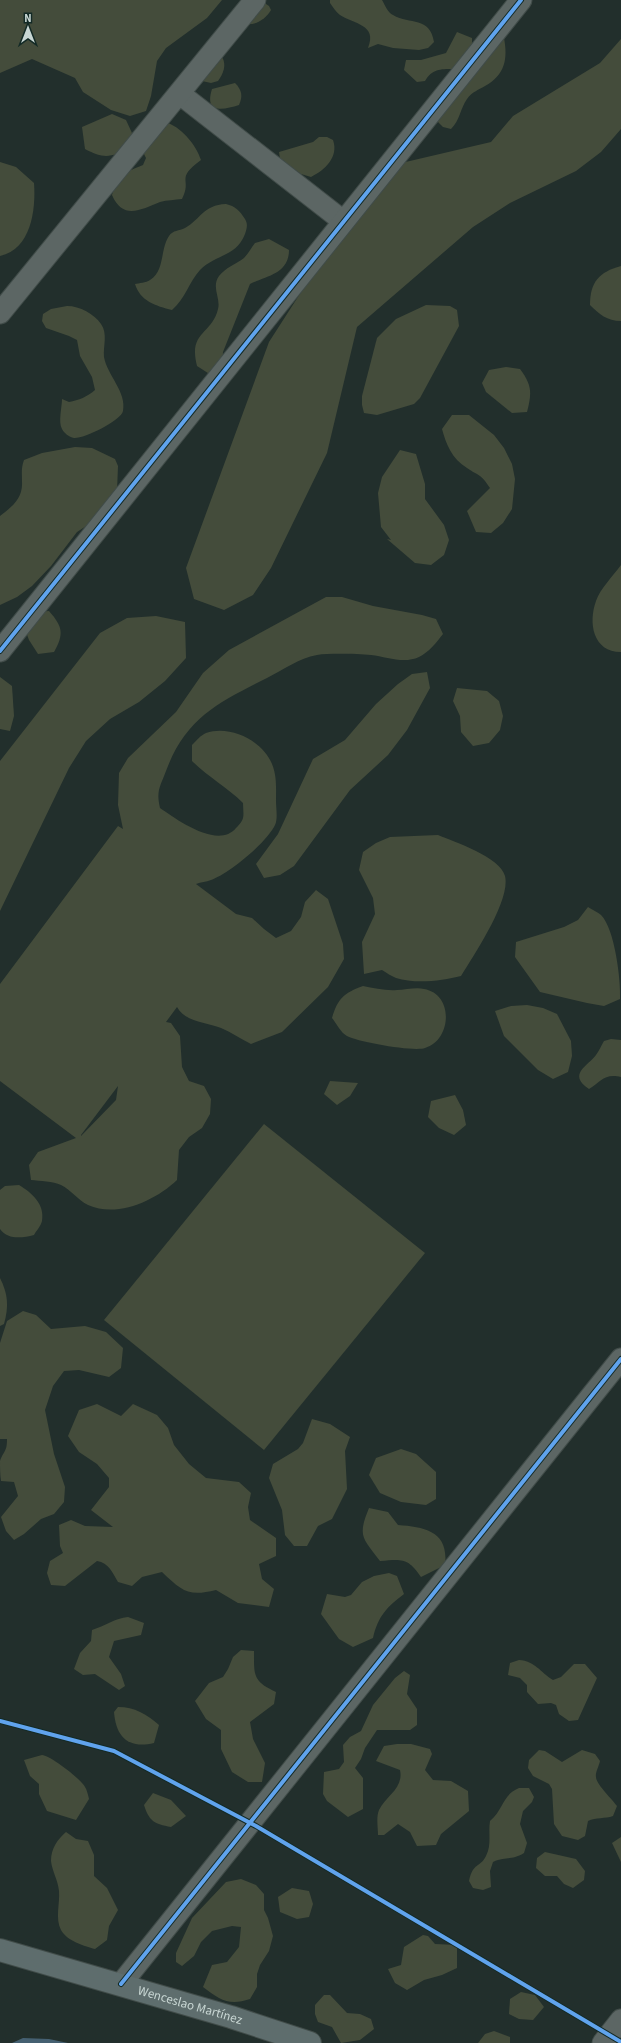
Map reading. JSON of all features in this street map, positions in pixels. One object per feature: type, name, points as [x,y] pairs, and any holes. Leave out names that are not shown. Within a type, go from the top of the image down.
[{"type":"main road","name":"Wenceslao Martínez","points":[[0,1950],[231,2016],[310,2043]]},
{"type":"street","points":[[0,313],[180,94],[255,0]]},
{"type":"street","points":[[0,651],[521,0]]},
{"type":"street","points":[[180,94],[343,221]]},
{"type":"street","points":[[121,1984],[621,1359]]},
{"type":"street","points":[[603,2043],[621,2020]]},
{"type":"green space","points":[[0,0],[222,0],[207,18],[166,48],[157,61],[151,96],[146,111],[130,116],[111,110],[83,92],[75,78],[32,59],[0,73]]},
{"type":"green space","points":[[330,0],[382,0],[391,14],[399,18],[418,22],[428,28],[432,34],[434,42],[428,48],[419,50],[393,48],[378,44],[368,48],[370,34],[367,29],[340,15],[330,3]]},
{"type":"green space","points":[[263,2],[269,6],[271,10],[269,13],[256,23],[245,24]]},
{"type":"green space","points":[[457,32],[472,38],[472,47],[453,69],[437,70],[430,74],[425,81],[417,82],[404,70],[406,60],[421,60],[446,53]]},
{"type":"green space","points":[[504,38],[506,53],[504,66],[501,72],[492,82],[475,91],[469,97],[451,129],[443,127],[437,121]]},
{"type":"green space","points":[[621,39],[621,129],[601,152],[576,171],[510,203],[473,227],[357,327],[327,453],[271,568],[253,595],[224,610],[194,599],[186,568],[269,342],[341,230],[397,164],[491,142],[513,116],[600,63]]},
{"type":"green space","points":[[222,57],[224,69],[218,81],[211,83],[202,81]]},
{"type":"green space","points":[[235,83],[241,93],[239,105],[221,109],[213,106],[210,97],[212,89]]},
{"type":"green space","points":[[112,114],[126,120],[132,133],[130,147],[108,156],[103,156],[85,149],[82,127]]},
{"type":"green space","points":[[168,123],[184,133],[196,149],[201,160],[188,172],[186,176],[186,187],[182,199],[163,201],[140,210],[133,211],[122,208],[116,203],[112,195],[117,183],[126,173],[143,165],[146,158],[139,144]]},
{"type":"green space","points":[[319,137],[327,137],[333,140],[334,152],[326,167],[311,177],[301,174],[280,159],[279,152],[313,142]]},
{"type":"green space","points":[[0,162],[16,167],[34,183],[34,205],[25,237],[19,245],[10,252],[0,256]]},
{"type":"green space","points":[[226,204],[237,209],[247,223],[245,234],[236,247],[200,270],[180,301],[172,310],[160,307],[145,299],[137,290],[135,284],[147,282],[155,276],[160,266],[164,247],[169,236],[174,232],[185,228],[212,207]]},
{"type":"green space","points":[[269,239],[289,250],[288,258],[281,269],[276,273],[250,284],[223,352],[222,368],[211,375],[197,366],[195,355],[198,339],[211,324],[218,309],[219,305],[216,288],[217,280],[224,271],[244,258],[255,243]]},
{"type":"green space","points":[[621,266],[621,321],[616,321],[604,316],[590,305],[590,297],[597,279],[607,271]]},
{"type":"green space","points":[[426,305],[450,306],[457,310],[459,326],[420,398],[414,404],[377,415],[364,413],[362,396],[377,338],[396,319]]},
{"type":"green space","points":[[67,306],[77,307],[86,311],[95,317],[101,324],[105,340],[104,357],[106,364],[120,390],[123,404],[123,411],[116,420],[93,433],[79,438],[70,437],[65,433],[61,426],[60,419],[62,399],[69,402],[83,398],[95,390],[92,377],[80,356],[77,340],[46,328],[42,321],[43,314],[51,309]]},
{"type":"green space","points":[[506,367],[520,369],[527,380],[530,389],[530,400],[527,412],[512,413],[486,392],[482,383],[489,370]]},
{"type":"green space","points":[[452,415],[469,415],[494,435],[504,448],[512,464],[515,479],[512,509],[503,523],[491,533],[476,532],[467,511],[490,488],[482,477],[457,460],[450,451],[442,429]]},
{"type":"green space","points":[[75,447],[92,448],[115,459],[118,466],[117,491],[97,519],[77,532],[51,566],[32,586],[17,597],[0,605],[0,516],[16,502],[21,493],[22,468],[24,460],[42,453]]},
{"type":"green space","points":[[400,450],[416,454],[425,484],[425,499],[444,525],[449,540],[444,555],[431,565],[415,563],[387,539],[391,540],[381,527],[378,493],[382,477]]},
{"type":"green space","points":[[621,565],[621,652],[612,651],[604,647],[599,642],[593,627],[593,618],[598,596]]},
{"type":"green space","points":[[326,597],[342,597],[373,606],[436,619],[443,634],[426,653],[413,659],[401,660],[371,655],[336,654],[317,655],[297,661],[234,695],[206,713],[194,724],[174,752],[159,789],[158,797],[160,808],[186,825],[208,834],[219,836],[228,834],[240,824],[243,816],[243,803],[192,761],[192,745],[206,733],[225,731],[244,736],[261,748],[267,755],[274,769],[277,817],[275,825],[264,840],[247,857],[219,877],[196,884],[236,914],[252,918],[276,938],[291,931],[301,917],[305,902],[316,890],[328,899],[343,944],[344,959],[328,987],[282,1032],[251,1044],[221,1028],[190,1019],[177,1007],[166,1022],[171,1023],[180,1036],[182,1067],[189,1081],[204,1086],[211,1099],[210,1114],[202,1128],[189,1137],[179,1150],[177,1180],[168,1188],[147,1201],[135,1205],[111,1210],[99,1209],[84,1203],[61,1185],[31,1180],[29,1165],[38,1152],[76,1138],[0,1081],[0,984],[118,826],[123,829],[118,805],[119,773],[128,758],[176,712],[203,673],[229,650]],"holes":[[[118,1086],[116,1100],[81,1136]]]},
{"type":"green space","points":[[49,611],[59,626],[61,635],[54,652],[38,654],[29,640],[19,613]]},
{"type":"green space","points":[[156,616],[185,622],[186,658],[165,681],[139,702],[110,719],[86,741],[69,768],[0,911],[0,761],[100,633],[127,618]]},
{"type":"green space","points":[[427,672],[430,688],[407,730],[388,755],[350,790],[294,866],[280,875],[264,878],[256,864],[278,834],[313,759],[345,740],[376,704],[398,684],[412,674]]},
{"type":"green space","points":[[0,677],[12,686],[14,716],[10,731],[0,729]]},
{"type":"green space","points":[[457,688],[487,691],[499,701],[503,716],[500,730],[489,743],[473,746],[461,732],[460,716],[453,701]]},
{"type":"green space","points":[[438,835],[476,851],[486,857],[501,869],[505,876],[505,886],[502,899],[490,927],[461,976],[437,980],[412,981],[396,978],[382,970],[364,974],[362,942],[375,914],[373,898],[359,870],[363,852],[376,843],[390,837]]},
{"type":"green space","points":[[588,907],[600,914],[606,922],[616,956],[620,999],[604,1006],[540,992],[515,957],[516,942],[564,927],[578,920]]},
{"type":"green space","points":[[363,986],[389,990],[421,988],[434,993],[441,999],[445,1008],[446,1017],[440,1036],[434,1043],[425,1048],[410,1049],[362,1041],[345,1035],[332,1018],[339,1001],[346,994]]},
{"type":"green space","points":[[527,1005],[543,1008],[557,1014],[571,1041],[572,1056],[568,1072],[553,1079],[538,1070],[504,1036],[495,1011],[511,1006]]},
{"type":"green space","points":[[611,1039],[621,1040],[621,1077],[607,1077],[589,1089],[580,1079],[579,1075],[581,1070],[596,1055],[604,1041]]},
{"type":"green space","points":[[330,1081],[358,1083],[350,1096],[337,1105],[324,1094]]},
{"type":"green space","points":[[455,1095],[463,1110],[466,1125],[454,1135],[439,1128],[428,1117],[431,1101]]},
{"type":"green space","points":[[264,1124],[425,1253],[264,1450],[104,1320]]},
{"type":"green space","points":[[19,1185],[33,1195],[39,1204],[42,1209],[42,1221],[34,1235],[25,1237],[11,1237],[3,1233],[0,1229],[0,1190],[5,1186]]},
{"type":"green space","points":[[0,1278],[5,1289],[7,1311],[4,1324],[0,1326]]},
{"type":"green space","points":[[23,1311],[36,1315],[51,1329],[85,1326],[106,1332],[123,1348],[121,1368],[109,1377],[79,1370],[64,1371],[53,1386],[45,1410],[54,1454],[65,1487],[64,1502],[54,1514],[41,1519],[24,1534],[14,1540],[6,1531],[1,1517],[18,1496],[14,1482],[1,1481],[0,1461],[6,1449],[7,1439],[0,1439],[0,1343],[7,1321]]},
{"type":"green space","points":[[97,1404],[121,1416],[133,1404],[157,1415],[168,1428],[174,1445],[189,1464],[206,1478],[239,1482],[251,1493],[248,1507],[250,1520],[276,1538],[276,1556],[259,1564],[262,1579],[274,1589],[269,1607],[238,1603],[216,1590],[199,1593],[186,1591],[180,1588],[162,1572],[142,1577],[132,1586],[118,1582],[112,1571],[107,1566],[97,1561],[65,1586],[51,1585],[47,1573],[50,1561],[63,1553],[60,1546],[59,1525],[71,1520],[85,1526],[113,1527],[91,1510],[109,1487],[109,1478],[97,1464],[79,1452],[68,1436],[79,1410]]},
{"type":"green space","points":[[312,1419],[330,1424],[350,1437],[345,1451],[347,1489],[332,1519],[318,1526],[307,1546],[294,1546],[285,1535],[282,1510],[269,1478],[273,1464],[298,1449],[303,1443]]},
{"type":"green space","points":[[401,1449],[416,1454],[436,1472],[436,1499],[426,1505],[401,1502],[380,1493],[369,1475],[376,1458]]},
{"type":"green space","points":[[369,1508],[388,1512],[398,1525],[418,1527],[434,1533],[443,1545],[445,1565],[421,1577],[412,1566],[404,1561],[380,1561],[369,1547],[364,1537],[363,1525]]},
{"type":"green space","points":[[389,1573],[397,1576],[404,1594],[384,1613],[375,1630],[373,1638],[353,1647],[339,1639],[321,1614],[327,1594],[345,1597],[351,1595],[362,1582],[374,1576]]},
{"type":"green space","points":[[128,1617],[144,1623],[141,1635],[114,1641],[109,1657],[121,1674],[125,1686],[119,1690],[95,1674],[83,1675],[74,1669],[80,1653],[91,1641],[92,1630]]},
{"type":"green space","points":[[241,1650],[254,1651],[256,1677],[268,1688],[276,1692],[274,1704],[250,1722],[253,1739],[265,1763],[262,1782],[248,1782],[232,1772],[221,1749],[221,1730],[206,1719],[195,1701],[209,1683],[223,1677],[233,1657]]},
{"type":"green space","points":[[519,1660],[529,1662],[553,1680],[561,1677],[574,1664],[585,1664],[597,1678],[578,1720],[569,1721],[559,1714],[556,1705],[551,1703],[538,1704],[527,1692],[527,1685],[520,1678],[508,1675],[510,1663]]},
{"type":"green space","points":[[404,1671],[410,1675],[407,1694],[417,1709],[417,1725],[410,1730],[377,1730],[365,1748],[361,1759],[355,1768],[363,1778],[363,1809],[348,1817],[327,1801],[323,1794],[324,1772],[339,1769],[344,1762],[343,1745],[350,1737],[361,1731],[373,1705],[395,1678]]},
{"type":"green space","points":[[118,1707],[130,1708],[140,1712],[159,1725],[154,1743],[137,1744],[125,1739],[117,1728],[115,1721],[114,1712]]},
{"type":"green space","points":[[411,1744],[430,1749],[432,1754],[425,1770],[433,1780],[451,1781],[468,1791],[469,1811],[441,1834],[436,1845],[417,1846],[410,1832],[398,1824],[384,1835],[378,1835],[377,1819],[379,1810],[394,1792],[401,1776],[400,1770],[376,1761],[384,1746]]},
{"type":"green space","points":[[539,1750],[545,1751],[562,1762],[582,1750],[595,1754],[600,1761],[596,1774],[597,1780],[617,1806],[613,1816],[588,1821],[585,1836],[578,1840],[562,1836],[554,1824],[552,1789],[549,1784],[533,1776],[528,1768],[529,1760]]},
{"type":"green space","points":[[42,1755],[52,1759],[65,1768],[86,1788],[89,1799],[76,1820],[47,1811],[39,1794],[39,1784],[30,1776],[24,1760]]},
{"type":"green space","points":[[519,1788],[529,1788],[534,1797],[532,1802],[523,1811],[520,1824],[527,1843],[524,1853],[516,1857],[493,1862],[490,1871],[491,1887],[483,1890],[473,1888],[469,1881],[472,1871],[484,1860],[488,1852],[490,1821],[498,1812],[509,1794]]},
{"type":"green space","points":[[153,1793],[171,1800],[186,1816],[171,1827],[160,1825],[153,1821],[148,1815],[144,1805]]},
{"type":"green space","points":[[66,1832],[76,1839],[88,1841],[94,1855],[94,1876],[107,1888],[118,1910],[109,1926],[107,1940],[95,1949],[81,1945],[67,1937],[61,1930],[58,1921],[59,1891],[51,1856],[56,1844]]},
{"type":"green space","points":[[621,1837],[621,1862],[612,1843]]},
{"type":"green space","points":[[545,1852],[576,1859],[585,1871],[584,1880],[573,1888],[564,1884],[557,1876],[545,1876],[536,1868],[537,1858]]},
{"type":"green space","points":[[241,1879],[256,1885],[264,1894],[264,1910],[273,1936],[269,1951],[260,1965],[257,1974],[257,1987],[250,1999],[230,2002],[220,1998],[203,1987],[212,1965],[227,1962],[239,1947],[241,1927],[232,1926],[212,1931],[201,1942],[194,1956],[182,1966],[176,1962],[176,1953],[192,1918],[226,1882]]},
{"type":"green space","points":[[292,1888],[309,1891],[313,1904],[309,1917],[297,1919],[280,1912],[278,1897]]},
{"type":"green space","points":[[423,1935],[428,1936],[435,1944],[457,1945],[457,1968],[442,1975],[424,1980],[407,1990],[395,1983],[388,1969],[401,1965],[404,1947]]},
{"type":"green space","points":[[521,1992],[535,1995],[544,2007],[533,2020],[519,2019],[509,2014],[510,1999]]},
{"type":"green space","points":[[324,1995],[330,1995],[347,2013],[360,2014],[371,2019],[374,2029],[360,2040],[341,2043],[332,2027],[318,2022],[315,2014],[315,2005]]},
{"type":"green space","points":[[494,2031],[510,2037],[510,2043],[478,2043],[485,2034]]},
{"type":"water","points":[[23,2038],[49,2039],[68,2043],[12,2043]]},
{"type":"cycle path","points":[[0,651],[521,0]]},
{"type":"cycle path","points":[[121,1984],[621,1359]]},
{"type":"cycle path","points":[[0,1721],[114,1751],[256,1826],[621,2042]]}]
